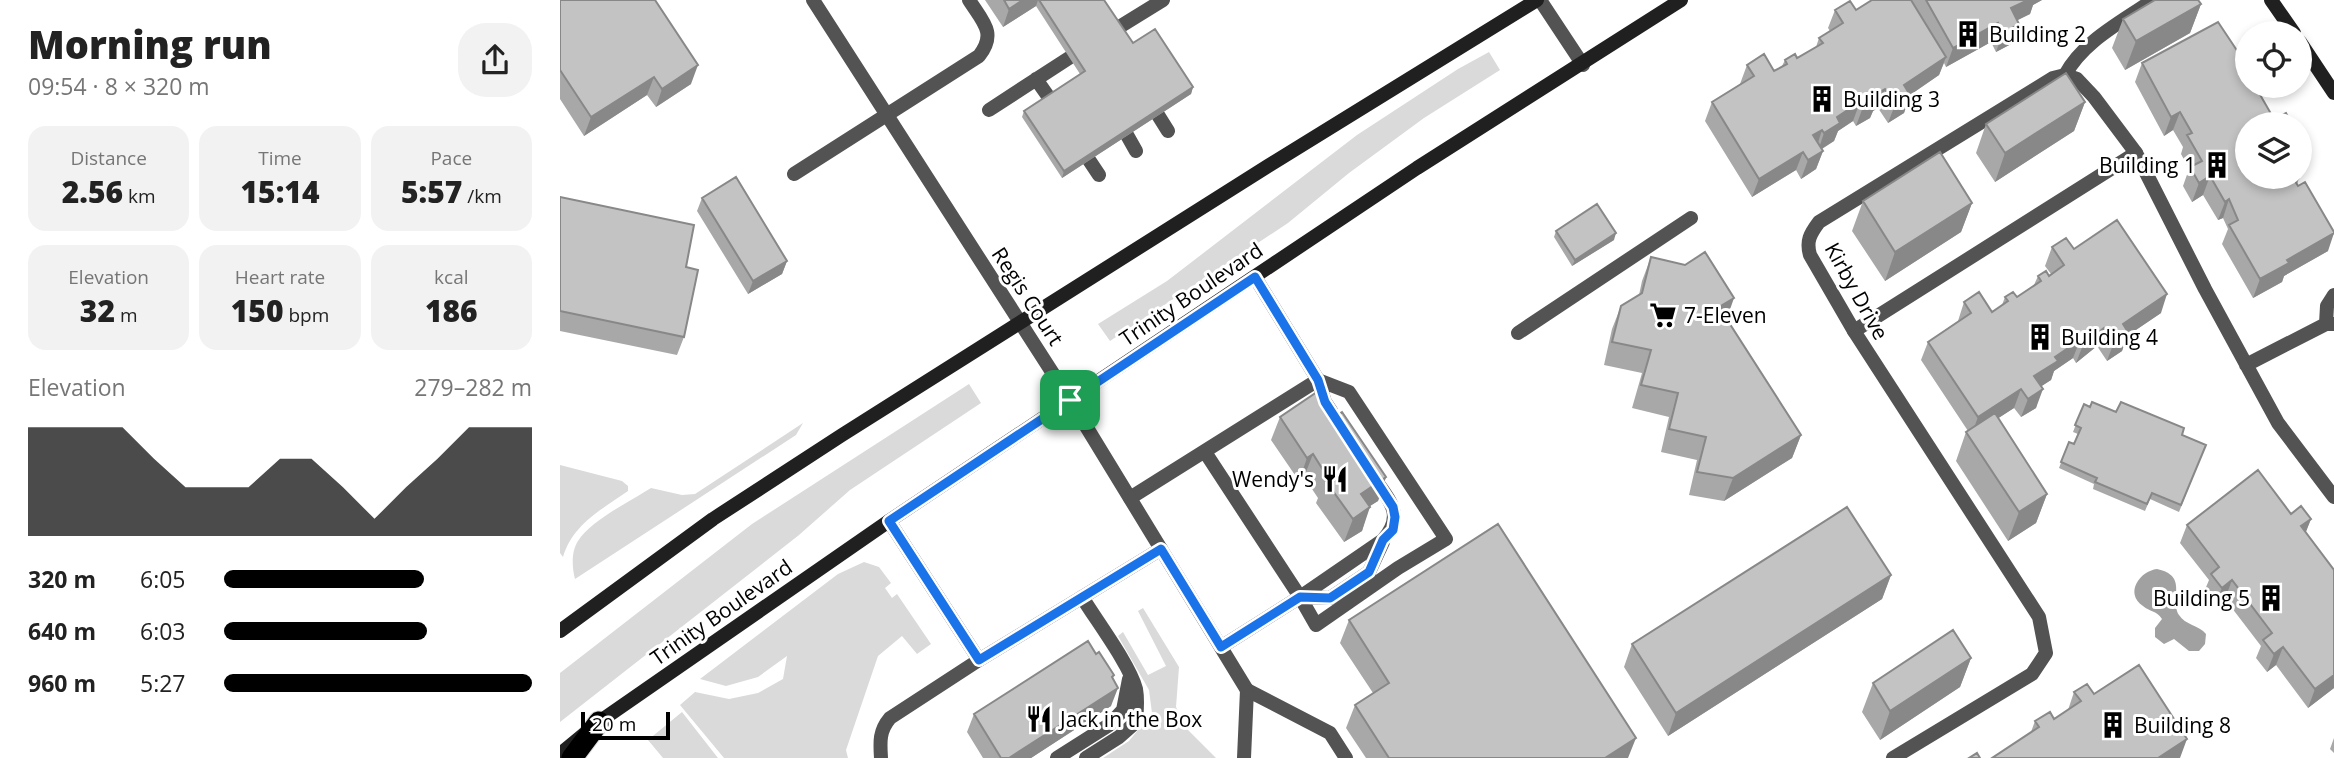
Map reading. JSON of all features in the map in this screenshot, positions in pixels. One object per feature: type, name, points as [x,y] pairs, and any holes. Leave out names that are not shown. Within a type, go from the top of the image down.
[{"type":"highway","points":[[572,758],[599,722]]},
{"type":"main road","points":[[563,629],[713,519],[842,435],[1269,166],[1539,0]]},
{"type":"main road","name":"Trinity Boulevard","points":[[560,754],[599,722],[889,521],[1417,168],[1583,65],[1681,0]]},
{"type":"main road","points":[[2271,0],[2286,21]]},
{"type":"main road","points":[[2312,60],[2334,93]]},
{"type":"street","name":"Regis Court","points":[[813,0],[1070,400],[1247,690]]},
{"type":"street","points":[[794,174],[979,57],[988,44],[988,33],[969,0]]},
{"type":"street","points":[[1116,29],[1163,0]]},
{"type":"street","points":[[1539,0],[1583,65]]},
{"type":"street","points":[[2153,0],[2083,49],[2073,59],[2065,75],[2077,79],[2094,97],[2136,153],[2278,423],[2334,497]]},
{"type":"street","points":[[989,110],[1069,58]]},
{"type":"street","name":"Kirby Drive","points":[[1893,758],[2032,674],[2046,653],[2039,617],[1854,331],[1810,256],[1809,235],[1819,222],[2053,78],[2065,75]]},
{"type":"street","points":[[1036,79],[1050,99]]},
{"type":"street","points":[[1158,116],[1168,131]]},
{"type":"street","points":[[1126,135],[1136,151]]},
{"type":"street","points":[[1854,331],[2136,153]]},
{"type":"street","points":[[1089,160],[1099,175]]},
{"type":"street","points":[[1518,333],[1691,218]]},
{"type":"street","points":[[1255,277],[1318,380],[1325,402],[1339,424]]},
{"type":"street","points":[[2246,365],[2330,324],[2327,306],[2334,295]]},
{"type":"street","points":[[1130,498],[1318,380]]},
{"type":"street","points":[[1205,452],[1316,625],[1398,568],[1446,539],[1349,391],[1318,380]]},
{"type":"street","points":[[1221,647],[1300,597],[1383,540],[1393,530],[1393,507],[1368,468]]},
{"type":"street","points":[[889,521],[979,660]]},
{"type":"street","points":[[881,758],[880,738],[883,726],[890,718],[979,660],[1161,549]]},
{"type":"street","points":[[1082,597],[1130,673],[1138,705],[1136,722],[1119,737],[1086,758]]},
{"type":"street","points":[[1057,758],[1109,725],[1123,710],[1130,673]]},
{"type":"street","points":[[1244,758],[1247,690],[1330,733],[1346,758]]},
{"type":"shaded area","points":[[1489,52],[1500,70],[1424,118],[1349,173],[1288,223],[1110,341],[1098,324],[1167,281],[1357,135],[1458,69]]},
{"type":"shaded area","points":[[969,384],[981,403],[850,490],[799,535],[560,722],[560,673],[752,524]]},
{"type":"shaded area","points":[[803,423],[796,435],[575,579],[573,560],[576,545],[584,533],[602,518],[651,488],[682,495],[695,494]]},
{"type":"shaded area","points":[[560,465],[622,481],[628,486],[628,491],[581,527],[563,557],[560,553]]},
{"type":"shaded area","points":[[864,562],[879,567],[891,583],[885,588],[892,598],[897,594],[931,644],[917,654],[902,636],[878,656],[846,750],[848,758],[724,758],[680,705],[695,692],[729,699],[758,693],[783,679],[787,656],[758,677],[726,686],[700,679],[838,574]]},
{"type":"shaded area","points":[[2157,569],[2173,577],[2179,615],[2206,634],[2205,644],[2199,651],[2189,651],[2174,639],[2164,644],[2155,637],[2155,628],[2162,619],[2137,601],[2135,589],[2140,578]]},
{"type":"shaded area","points":[[1143,608],[1179,667],[1176,707],[1187,729],[1216,758],[1103,758],[1129,741],[1152,713],[1149,690],[1118,636],[1123,632],[1148,675],[1166,666],[1138,611]]},
{"type":"shaded area","points":[[682,712],[718,758],[663,758],[648,740]]},
{"type":"building","points":[[560,0],[655,0],[698,65],[662,89],[654,77],[591,117],[560,70]]},
{"type":"building","points":[[1004,0],[1023,0],[1009,9]]},
{"type":"building","points":[[1039,0],[1104,0],[1133,43],[1155,29],[1193,87],[1064,171],[1024,111],[1085,71]]},
{"type":"building","name":"Building 3","points":[[1872,0],[1911,0],[1946,57],[1904,85],[1910,95],[1895,105],[1885,89],[1875,95],[1877,99],[1863,107],[1860,102],[1837,117],[1840,123],[1824,133],[1822,130],[1813,135],[1823,151],[1808,160],[1803,152],[1759,179],[1712,102],[1754,76],[1747,65],[1764,54],[1774,71],[1787,64],[1785,60],[1795,54],[1797,58],[1823,43],[1819,38],[1843,23],[1835,10],[1850,1],[1856,10]]},
{"type":"building","points":[[1926,0],[2028,0],[2011,8],[2019,24],[2003,33],[1998,23],[1953,48]]},
{"type":"building","points":[[2155,0],[2198,0],[2201,4],[2136,41],[2123,19]]},
{"type":"building","name":"Building 1","points":[[2218,22],[2235,48],[2235,98],[2262,98],[2270,112],[2235,112],[2235,189],[2309,189],[2334,233],[2260,279],[2229,225],[2238,220],[2229,199],[2225,202],[2210,176],[2199,183],[2190,167],[2202,161],[2187,135],[2192,133],[2180,112],[2171,117],[2142,63]]},
{"type":"building","points":[[2066,73],[2085,102],[2005,153],[1986,124]]},
{"type":"building","points":[[1940,152],[1972,203],[1895,252],[1863,201]]},
{"type":"building","points":[[736,177],[787,261],[753,281],[702,198]]},
{"type":"building","points":[[560,197],[694,225],[686,267],[698,270],[684,337],[560,311]]},
{"type":"building","points":[[1597,204],[1616,233],[1575,260],[1556,231]]},
{"type":"building","name":"Building 4","points":[[2117,220],[2167,294],[2123,324],[2128,332],[2114,342],[2104,328],[2083,345],[2080,340],[2055,357],[2058,361],[2034,376],[2043,389],[2028,399],[2021,389],[1978,417],[1928,342],[1971,313],[1964,302],[1979,292],[1992,312],[2008,301],[2005,297],[2013,292],[2017,297],[2041,281],[2038,276],[2046,271],[2049,276],[2064,265],[2052,247],[2066,238],[2074,249]]},
{"type":"building","points":[[1705,252],[1734,298],[1719,307],[1801,435],[1733,478],[1697,472],[1706,437],[1669,429],[1678,393],[1641,385],[1651,350],[1612,342],[1621,306],[1642,293],[1651,257],[1685,265]]},
{"type":"building","points":[[1320,390],[1337,415],[1342,412],[1386,477],[1361,494],[1370,507],[1353,519],[1325,480],[1328,478],[1313,454],[1307,458],[1280,417]]},
{"type":"building","points":[[2092,402],[2116,412],[2121,402],[2184,428],[2182,435],[2206,445],[2181,505],[2152,493],[2147,504],[2095,482],[2097,478],[2061,462],[2069,442],[2074,444],[2081,428],[2075,425],[2084,404],[2090,407]]},
{"type":"building","points":[[1995,413],[2047,494],[2019,512],[1966,432]]},
{"type":"building","name":"Building 5","points":[[2258,470],[2291,514],[2301,506],[2311,519],[2301,526],[2334,570],[2334,675],[2315,689],[2283,647],[2274,654],[2263,640],[2272,633],[2232,580],[2222,588],[2211,574],[2219,567],[2187,525]]},
{"type":"building","points":[[1847,507],[1891,575],[1676,713],[1632,644]]},
{"type":"building","points":[[1498,524],[1636,738],[1605,758],[1389,758],[1355,705],[1389,683],[1349,620]]},
{"type":"building","points":[[1953,630],[1971,658],[1890,711],[1873,683]]},
{"type":"building","name":"Jack in the Box","points":[[1088,641],[1114,675],[1112,677],[1118,688],[1009,758],[1001,758],[974,714]]},
{"type":"building","name":"Building 8","points":[[2139,665],[2187,739],[2158,758],[1992,758],[2039,727],[2035,721],[2050,712],[2054,719],[2081,701],[2074,692],[2087,684],[2094,694]]},
{"type":"place","name":"Building 2","points":[[1968,34]]},
{"type":"place","name":"Building 3","points":[[1822,99]]},
{"type":"place","name":"Building 1","points":[[2217,165]]},
{"type":"place","name":"7-Eleven","points":[[1663,315]]},
{"type":"place","name":"Building 4","points":[[2040,337]]},
{"type":"place","name":"Wendy's","points":[[1335,479]]},
{"type":"place","name":"Building 5","points":[[2271,598]]},
{"type":"place","name":"Jack in the Box","points":[[1039,719]]},
{"type":"place","name":"Building 8","points":[[2113,725]]},
{"type":"route","points":[[1255,277],[1318,380],[1325,402],[1393,507],[1393,530],[1383,540],[1369,572],[1330,598],[1300,597],[1221,647],[1161,549],[979,660],[889,521],[1070,400],[1255,277]]}]
